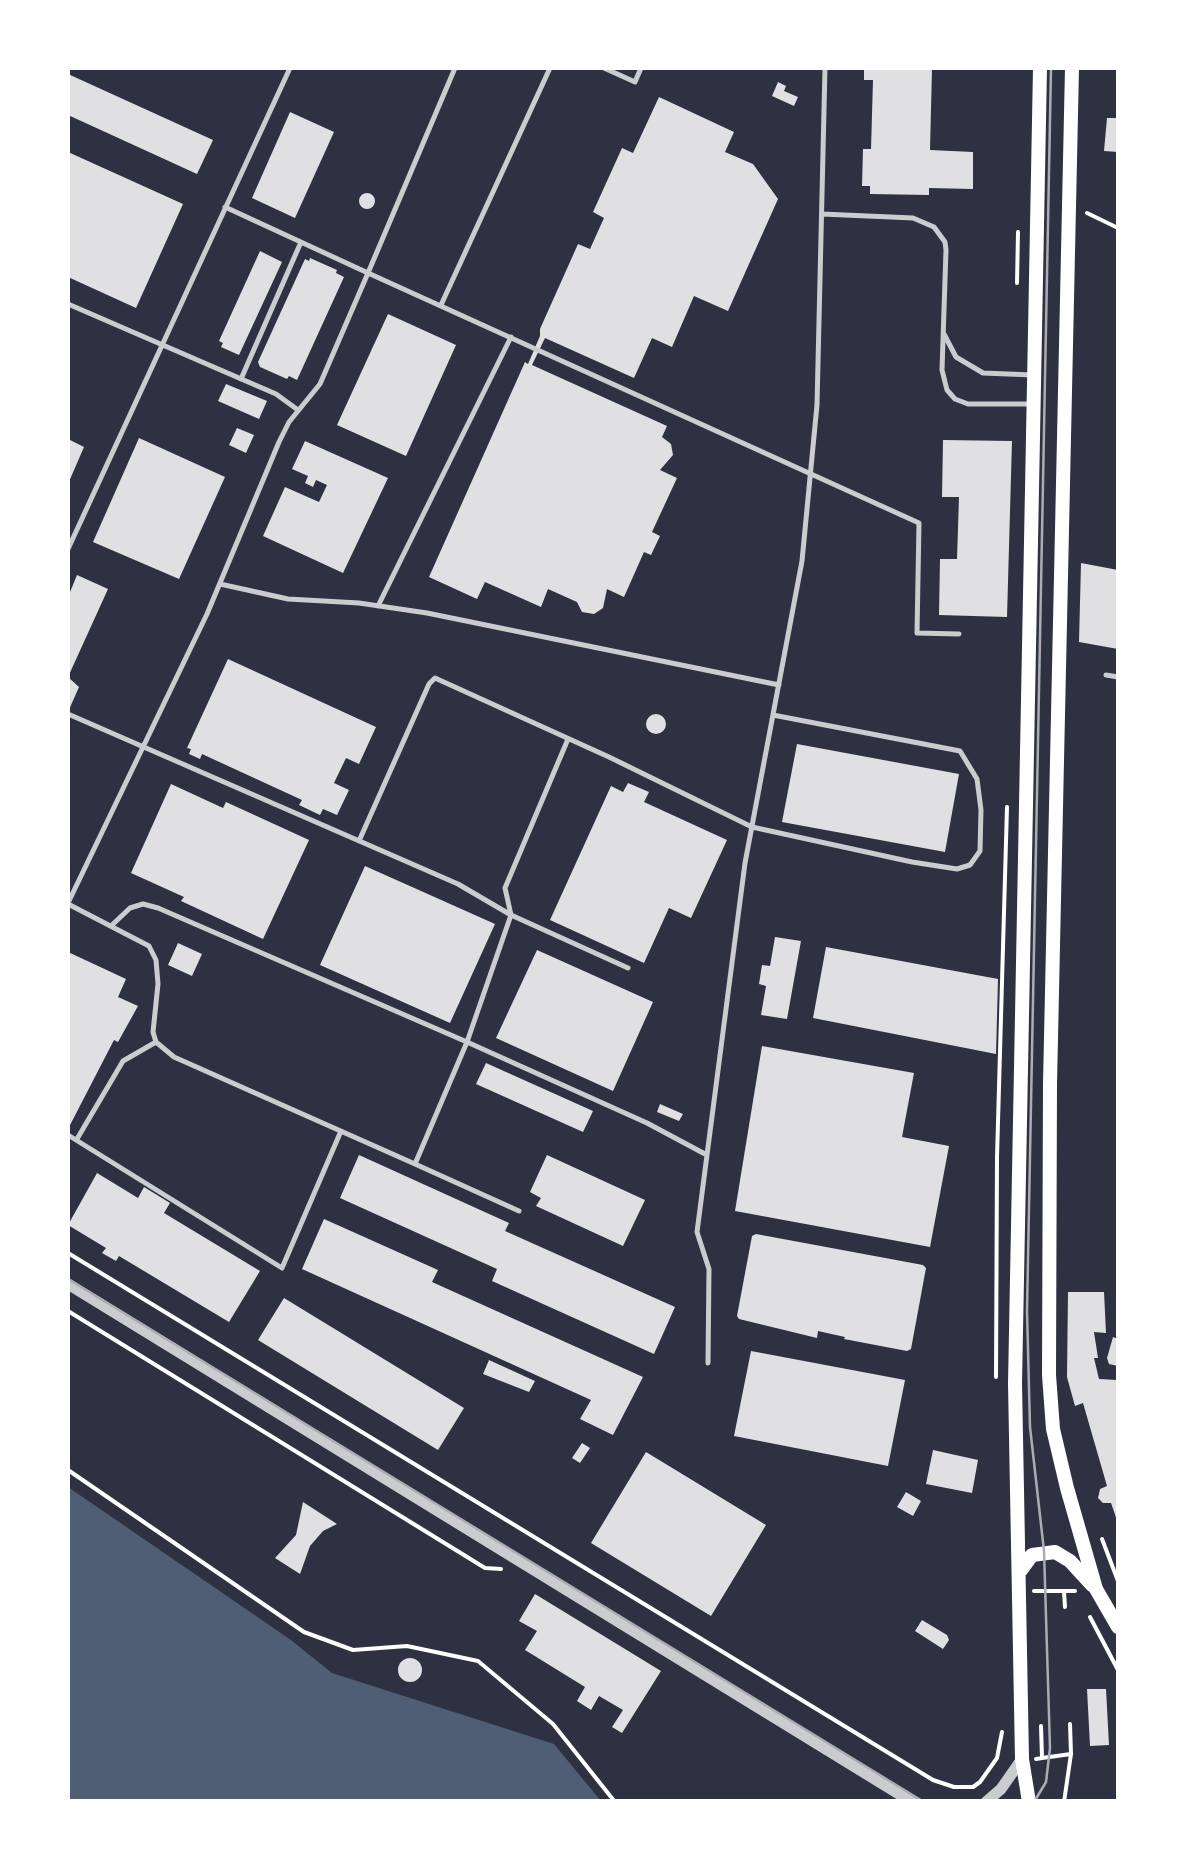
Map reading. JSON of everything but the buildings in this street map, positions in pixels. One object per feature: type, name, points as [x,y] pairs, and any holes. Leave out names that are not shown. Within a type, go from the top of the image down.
[{"type":"main road","points":[[1029,1802],[1022,1759],[1015,1382],[1040,68]]},
{"type":"main road","points":[[1072,68],[1048,1298],[1053,1428],[1096,1589]]},
{"type":"main road","points":[[1020,1590],[1025,1562],[1032,1555],[1050,1551],[1070,1561],[1096,1589],[1118,1627]]},
{"type":"street","points":[[68,1284],[914,1802]]},
{"type":"street","points":[[986,1802],[1001,1789],[1022,1759]]},
{"type":"lane","points":[[68,548],[290,68]]},
{"type":"lane","points":[[455,68],[320,384],[298,410],[266,468],[220,584],[68,904],[149,946],[156,960],[158,984],[152,1018],[156,1042],[174,1058],[520,1210]]},
{"type":"lane","points":[[441,305],[550,68]]},
{"type":"lane","points":[[604,68],[634,82],[641,68]]},
{"type":"lane","points":[[708,1363],[709,1270],[696,1232],[752,827],[802,561],[817,405],[826,68]]},
{"type":"lane","points":[[224,207],[919,523],[918,633],[959,634]]},
{"type":"lane","points":[[822,214],[914,218],[934,228],[946,250],[943,382],[955,400],[962,403],[1031,404]]},
{"type":"lane","points":[[242,379],[301,242]]},
{"type":"lane","points":[[68,304],[276,394],[298,410]]},
{"type":"lane","points":[[944,331],[956,357],[968,366],[988,375],[1032,375]]},
{"type":"lane","points":[[378,606],[511,337]]},
{"type":"lane","points":[[220,584],[288,599],[378,606],[605,648],[779,686]]},
{"type":"lane","points":[[1106,675],[1118,677]]},
{"type":"lane","points":[[359,841],[434,678],[752,827],[957,869],[970,865],[980,851],[977,779],[960,751],[773,715]]},
{"type":"lane","points":[[68,714],[458,884],[511,915],[628,968]]},
{"type":"lane","points":[[415,1164],[467,1042],[511,915],[506,888],[568,739]]},
{"type":"lane","points":[[111,926],[130,908],[143,904],[158,908],[467,1042],[647,1123],[705,1154]]},
{"type":"lane","points":[[76,1139],[123,1061],[156,1042]]},
{"type":"lane","points":[[68,1135],[282,1268],[341,1131]]},
{"type":"path","points":[[1085,212],[1118,228]]},
{"type":"path","points":[[68,1253],[933,1780],[954,1787],[973,1787],[984,1780]]},
{"type":"path","points":[[68,1311],[485,1568],[540,1573]]},
{"type":"path","points":[[68,1470],[304,1632],[353,1650],[407,1646],[478,1661],[553,1724],[616,1802]]},
{"type":"path","points":[[1020,1590],[1096,1589],[1116,1578]]},
{"type":"path","points":[[1064,1592],[1065,1607]]},
{"type":"path","points":[[1084,1607],[1118,1670]]},
{"type":"path","points":[[1064,1802],[1071,1754],[1070,1724]]},
{"type":"path","points":[[1042,1758],[1071,1754]]},
{"type":"water","points":[[68,1487],[291,1640],[332,1673],[554,1744],[601,1801],[68,1801]]},
{"type":"tram line","points":[[1034,1802],[1046,1782],[1050,1748],[1044,1551],[1030,1427],[1027,1311],[1051,68]]},
{"type":"tram line","points":[[68,1279],[924,1802]]}]
